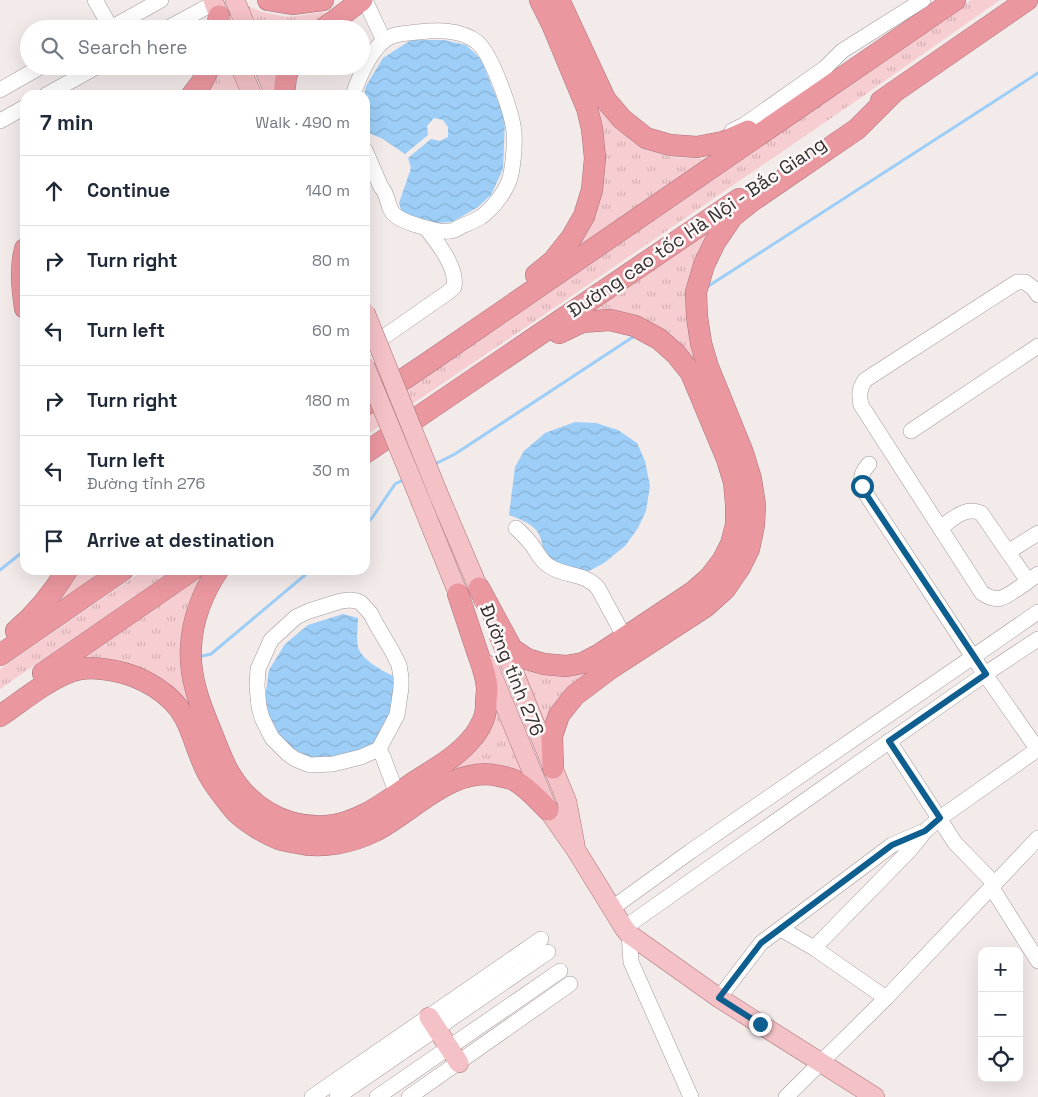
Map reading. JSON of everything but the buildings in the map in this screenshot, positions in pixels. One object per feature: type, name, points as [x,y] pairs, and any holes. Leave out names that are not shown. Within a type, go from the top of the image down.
[{"type":"highway","points":[[268,0],[292,4],[323,0]]},
{"type":"highway","points":[[336,20],[364,0]]},
{"type":"highway","points":[[429,362],[553,261],[572,237],[584,216],[592,190],[595,158],[592,129],[587,108],[540,0]]},
{"type":"highway","points":[[559,0],[605,99],[622,119],[646,138],[670,145],[697,147],[723,142],[745,133],[763,121],[818,94],[864,52],[938,0]]},
{"type":"highway","name":"Đường cao tốc Hà Nội - Bắc Giang","points":[[370,401],[955,0]]},
{"type":"highway","name":"Đường cao tốc Hà Nội - Bắc Giang","points":[[370,450],[1027,0]]},
{"type":"highway","points":[[196,90],[206,75]]},
{"type":"highway","points":[[285,90],[287,75]]},
{"type":"highway","points":[[553,768],[552,736],[559,716],[575,695],[611,668],[705,607],[725,589],[740,567],[749,549],[754,525],[755,505],[751,479],[743,452],[708,367],[701,343],[697,317],[696,292],[704,265],[715,242],[732,217],[752,201],[857,129],[893,93]]},
{"type":"highway","points":[[456,390],[528,354],[557,334],[582,322],[610,320],[635,326],[659,339],[671,349],[691,374],[727,459],[734,482],[736,525],[731,544],[723,560],[710,577],[693,592],[625,638],[583,663],[566,666],[544,664],[527,659],[512,649],[479,588]]},
{"type":"highway","points":[[0,644],[34,614],[64,575]]},
{"type":"highway","points":[[0,655],[116,575]]},
{"type":"highway","points":[[0,704],[185,575]]},
{"type":"highway","points":[[215,575],[201,602],[193,626],[192,667],[195,688],[202,710],[228,769],[239,787],[266,812],[284,821],[306,826],[326,826],[348,822],[367,813],[442,764],[460,751],[474,736],[485,714],[487,687],[481,662],[458,594]]},
{"type":"highway","points":[[0,716],[50,682],[72,671],[99,667],[126,673],[150,683],[171,699],[185,716],[210,776],[225,800],[237,813],[255,826],[278,838],[302,844],[327,845],[351,841],[376,830],[450,782],[472,775],[492,775],[512,780],[527,789],[548,810]]},
{"type":"main road","points":[[217,14],[234,0],[243,20]]},
{"type":"main road","points":[[244,75],[250,90]]},
{"type":"main road","points":[[267,75],[273,90]]},
{"type":"main road","name":"Đường tỉnh 276","points":[[370,324],[567,802],[576,850]]},
{"type":"main road","name":"Đường tỉnh 276","points":[[370,378],[548,810],[576,850],[626,931],[719,998],[875,1097]]},
{"type":"main road","points":[[432,1023],[454,1055]]},
{"type":"street","points":[[125,20],[161,0]]},
{"type":"street","points":[[364,0],[384,41]]},
{"type":"street","points":[[566,0],[622,109],[644,129],[660,135],[694,141],[726,134],[744,124],[825,68],[850,45],[923,0]]},
{"type":"street","points":[[102,3],[107,20]]},
{"type":"street","points":[[197,20],[217,14]]},
{"type":"street","points":[[370,59],[384,41],[391,36],[400,34],[434,30],[449,31],[478,42],[495,73],[511,117],[514,133],[514,151],[509,181],[503,192],[493,206],[480,217],[450,231],[439,231],[409,223],[391,212],[385,191],[381,187],[370,162]]},
{"type":"street","points":[[0,90],[26,75]]},
{"type":"street","points":[[55,90],[81,75]]},
{"type":"street","points":[[355,90],[360,75]]},
{"type":"street","points":[[0,121],[20,110]]},
{"type":"street","points":[[370,347],[454,287],[454,277],[449,263],[438,243],[426,228]]},
{"type":"street","points":[[940,528],[963,512],[970,510],[981,513],[1008,552],[1033,578],[1002,598],[994,598],[982,593],[940,528],[861,405],[860,388],[865,380],[1017,282],[1025,282],[1038,295]]},
{"type":"street","points":[[911,431],[1038,346]]},
{"type":"street","points":[[814,948],[925,831],[940,818],[1038,750],[973,657],[866,494],[861,478],[869,464]]},
{"type":"street","points":[[516,528],[525,536],[548,566],[561,572],[585,578],[598,588],[625,638]]},
{"type":"street","points":[[1008,552],[1038,533]]},
{"type":"street","points":[[350,600],[361,603],[371,614],[392,651],[401,677],[397,716],[379,749],[361,757],[333,764],[310,765],[288,754],[272,738],[259,707],[258,669],[271,640],[296,617],[309,611],[350,600]]},
{"type":"street","points":[[611,909],[691,851],[1038,612]]},
{"type":"street","points":[[691,1097],[631,962],[626,931],[889,741],[1038,638]]},
{"type":"street","points":[[889,741],[955,843],[993,886],[1038,961]]},
{"type":"street","points":[[379,749],[397,794]]},
{"type":"street","points":[[719,998],[761,943],[892,845],[925,831]]},
{"type":"street","points":[[786,1097],[886,998],[1038,838]]},
{"type":"street","points":[[781,929],[814,948],[886,998]]},
{"type":"street","points":[[312,1097],[432,1023],[544,946]]},
{"type":"street","points":[[409,1097],[454,1055],[560,971]]},
{"type":"street","points":[[377,1097],[454,1055],[570,984]]},
{"type":"street","points":[[337,1097],[432,1023]]},
{"type":"green space","points":[[971,0],[1000,0],[856,101],[370,433],[370,415]]},
{"type":"green space","points":[[241,3],[262,12],[288,17],[324,12],[328,15],[329,19],[327,20],[248,20]]},
{"type":"green space","points":[[212,75],[242,75],[248,90],[204,90]]},
{"type":"green space","points":[[595,103],[641,147],[670,157],[700,159],[719,156],[567,259],[576,241]]},
{"type":"green space","points":[[729,211],[707,238],[701,371],[667,331],[637,317],[578,316]]},
{"type":"green space","points":[[69,575],[102,575],[34,621]]},
{"type":"green space","points":[[137,575],[165,575],[0,689],[0,669]]},
{"type":"green space","points":[[192,575],[208,575],[194,715],[176,694],[67,661]]},
{"type":"green space","points":[[509,656],[607,661],[545,733]]},
{"type":"green space","points":[[495,699],[528,777],[443,777]]},
{"type":"water","points":[[411,40],[444,40],[466,45],[481,59],[505,119],[503,169],[491,195],[478,207],[452,222],[435,223],[402,213],[399,203],[411,168],[408,158],[431,139],[440,141],[448,137],[448,127],[443,120],[434,118],[427,126],[428,135],[405,154],[383,139],[370,133],[370,90],[365,90],[383,58]]},
{"type":"water","points":[[575,422],[596,423],[618,430],[637,443],[645,461],[650,486],[646,511],[638,528],[625,546],[604,563],[589,571],[572,572],[545,560],[542,542],[536,530],[526,522],[509,515],[515,467],[524,451],[545,433]]},
{"type":"water","points":[[343,614],[358,618],[357,644],[364,657],[398,678],[392,719],[379,742],[361,752],[315,761],[296,753],[277,731],[264,705],[269,670],[285,644],[308,625]]},
{"type":"waterway","points":[[707,287],[1038,73]]},
{"type":"waterway","points":[[433,465],[455,454],[636,335]]},
{"type":"waterway","points":[[370,520],[395,484],[405,479]]},
{"type":"waterway","points":[[0,570],[20,554]]},
{"type":"waterway","points":[[198,657],[211,654],[305,575]]},
{"type":"route","points":[[760,1024],[719,998],[761,943],[892,845],[925,831],[940,818],[889,741],[986,674],[862,486]]}]
